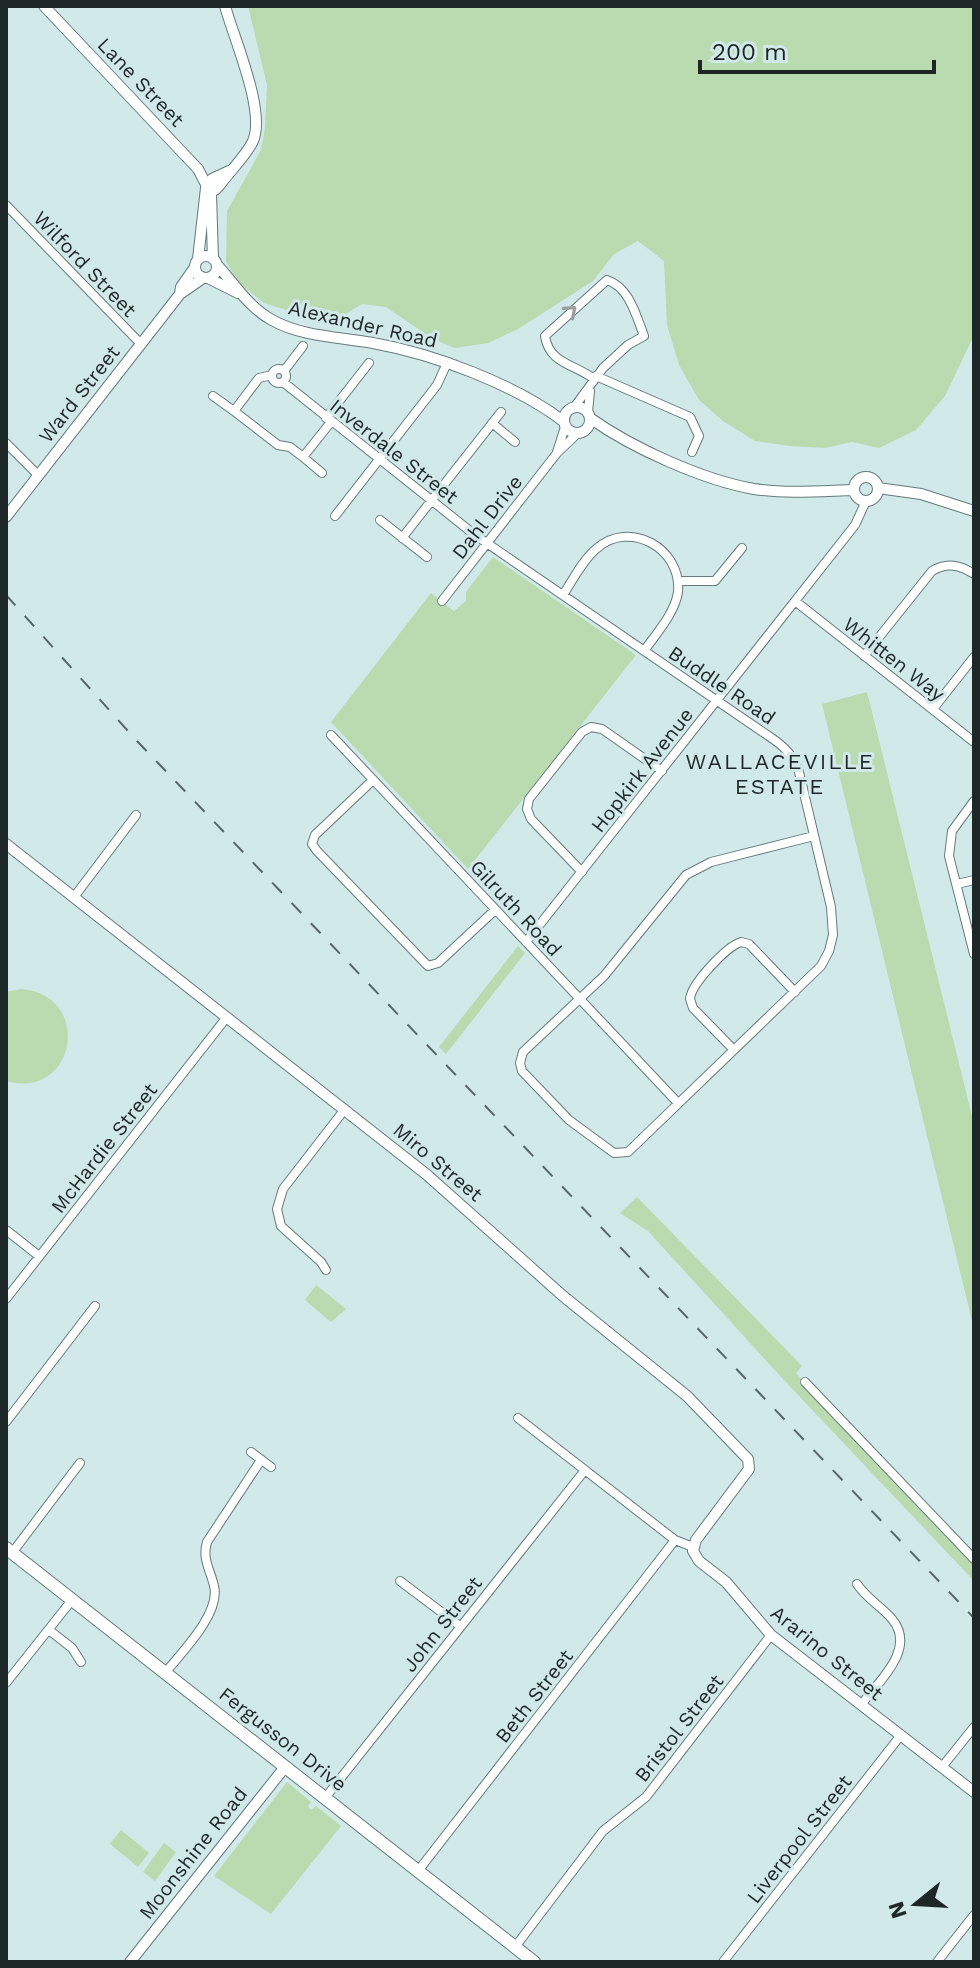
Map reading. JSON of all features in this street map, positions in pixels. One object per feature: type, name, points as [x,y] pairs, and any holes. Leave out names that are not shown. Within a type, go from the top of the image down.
[{"type":"main road","name":"Fergusson Drive","points":[[9,1550],[534,1962]]},
{"type":"street","name":"Lane Street","points":[[44,6],[198,169],[206,188]]},
{"type":"street","points":[[215,262],[204,256],[196,263],[197,274],[206,278],[214,274],[215,262],[211,194],[206,188],[212,179],[229,171],[248,149],[255,135],[257,120],[225,6]]},
{"type":"street","name":"Ward Street","points":[[180,294],[196,263],[206,188]]},
{"type":"street","name":"Wilford Street","points":[[6,205],[141,344]]},
{"type":"street","name":"Alexander Road","points":[[215,262],[240,294],[270,319],[297,331],[406,350],[447,363],[528,398],[582,407],[630,442],[739,486],[774,491],[854,490]]},
{"type":"street","name":"Ward Street","points":[[6,517],[180,294],[206,278]]},
{"type":"street","name":"Alexander Road","points":[[206,278],[240,294]]},
{"type":"street","points":[[564,424],[564,415],[593,380],[628,345],[644,336],[629,298],[612,281],[600,283],[545,336],[547,344],[557,360],[593,380],[690,417],[699,436],[692,452]]},
{"type":"street","points":[[284,371],[303,346]]},
{"type":"street","points":[[303,457],[369,363]]},
{"type":"street","points":[[335,516],[437,385],[447,363]]},
{"type":"street","points":[[234,411],[259,378],[272,375],[277,369],[284,371]]},
{"type":"street","points":[[283,382],[286,377],[284,371]]},
{"type":"street","name":"Inverdale Street","points":[[272,375],[275,382],[283,382],[487,543]]},
{"type":"street","points":[[581,432],[589,425],[593,380]]},
{"type":"street","points":[[213,396],[278,445],[290,447],[322,473]]},
{"type":"street","name":"Alexander Road","points":[[528,398],[564,424],[581,432],[630,442]]},
{"type":"street","points":[[402,538],[501,412]]},
{"type":"street","points":[[492,423],[515,442]]},
{"type":"street","name":"Dahl Drive","points":[[557,453],[564,424]]},
{"type":"street","name":"Dahl Drive","points":[[442,601],[557,453],[581,432]]},
{"type":"street","points":[[6,443],[38,475]]},
{"type":"street","points":[[865,477],[875,481],[878,488],[873,499],[866,501],[856,497],[854,490],[855,483],[865,477]]},
{"type":"street","points":[[878,488],[921,494],[974,511]]},
{"type":"street","name":"Hopkirk Avenue","points":[[526,942],[855,525],[866,501]]},
{"type":"street","points":[[380,520],[427,557]]},
{"type":"street","points":[[563,595],[596,549],[605,543],[624,537],[642,538],[661,548],[673,564],[678,581],[675,605],[644,651]]},
{"type":"street","name":"Buddle Road","points":[[487,543],[782,746],[799,772],[833,917],[833,935],[821,966],[629,1151],[620,1154],[610,1151],[571,1122],[522,1071],[521,1057],[580,999]]},
{"type":"street","points":[[678,581],[715,581],[742,548]]},
{"type":"street","points":[[864,656],[932,571],[954,565],[974,574]]},
{"type":"street","name":"Whitten Way","points":[[795,601],[974,742]]},
{"type":"street","points":[[933,709],[974,657]]},
{"type":"street","points":[[582,872],[531,819],[527,809],[529,799],[582,732],[591,727],[602,729],[662,771]]},
{"type":"street","name":"Gilruth Road","points":[[337,738],[678,1103]]},
{"type":"street","points":[[373,780],[315,835],[312,844],[317,851],[428,966],[438,963],[495,910]]},
{"type":"street","points":[[974,801],[952,831],[949,856],[974,954]]},
{"type":"street","points":[[74,897],[136,815]]},
{"type":"street","points":[[580,999],[604,976],[676,885],[692,870],[711,862],[814,836]]},
{"type":"street","name":"Miro Street","points":[[6,844],[426,1174],[563,1296],[687,1396],[748,1459],[749,1469],[693,1547]]},
{"type":"street","points":[[957,884],[974,880]]},
{"type":"street","points":[[734,1050],[693,1008],[690,999],[694,987],[729,948],[741,942],[749,944],[795,992]]},
{"type":"street","name":"McHardie Street","points":[[6,1299],[227,1017]]},
{"type":"street","points":[[326,1270],[281,1226],[278,1200],[345,1109]]},
{"type":"street","points":[[6,1230],[39,1256]]},
{"type":"street","points":[[6,1422],[95,1306]]},
{"type":"street","points":[[805,1382],[974,1559]]},
{"type":"street","name":"Ararino Street","points":[[518,1418],[675,1540],[693,1547],[699,1561],[726,1582],[771,1635],[974,1792]]},
{"type":"street","points":[[251,1452],[271,1467]]},
{"type":"street","points":[[165,1673],[214,1607],[215,1587],[204,1553],[207,1542],[261,1460]]},
{"type":"street","points":[[9,1550],[80,1463]]},
{"type":"street","name":"John Street","points":[[325,1798],[585,1470]]},
{"type":"street","name":"Beth Street","points":[[418,1871],[675,1540]]},
{"type":"street","points":[[400,1581],[460,1626]]},
{"type":"street","points":[[857,1584],[867,1598],[890,1617],[898,1628],[901,1641],[894,1662],[861,1705]]},
{"type":"street","points":[[6,1683],[72,1600]]},
{"type":"street","points":[[49,1630],[72,1648],[81,1662]]},
{"type":"street","name":"Bristol Street","points":[[515,1947],[603,1831],[646,1797],[771,1635]]},
{"type":"street","points":[[942,1767],[974,1727]]},
{"type":"street","name":"Liverpool Street","points":[[723,1962],[901,1735]]},
{"type":"street","name":"Moonshine Road","points":[[130,1962],[285,1767]]},
{"type":"street","points":[[937,1962],[974,1915]]},
{"type":"green space","points":[[248,6],[974,6],[974,335],[945,396],[916,430],[879,448],[852,442],[825,448],[755,441],[723,421],[699,400],[679,365],[667,325],[664,261],[638,241],[614,254],[593,281],[518,329],[488,343],[455,348],[433,339],[386,307],[362,304],[336,320],[312,318],[264,303],[239,283],[226,262],[227,211],[261,150],[265,128],[267,85]]},
{"type":"green space","points":[[493,557],[636,655],[468,869],[331,722],[431,593],[454,611],[466,601],[466,592]]},
{"type":"green space","points":[[867,692],[974,1124],[974,1329],[822,704]]},
{"type":"green space","points":[[518,946],[525,953],[446,1054],[439,1047]]},
{"type":"green space","points":[[21,989],[44,995],[59,1009],[67,1026],[67,1045],[61,1062],[48,1076],[30,1083],[6,1081],[6,992]]},
{"type":"green space","points":[[637,1197],[802,1366],[796,1373],[974,1563],[974,1581],[648,1231],[620,1213]]},
{"type":"green space","points":[[316,1285],[346,1309],[331,1322],[305,1300]]},
{"type":"green space","points":[[287,1782],[311,1802],[308,1806],[311,1810],[316,1806],[341,1826],[271,1914],[214,1876]]},
{"type":"green space","points":[[121,1830],[149,1853],[138,1867],[110,1844]]},
{"type":"green space","points":[[164,1843],[176,1852],[155,1881],[143,1872]]},
{"type":"railway","points":[[6,595],[137,741],[974,1618]]},
{"type":"district","name":"WALLACEVILLE ESTATE","points":[[780,774]]}]
